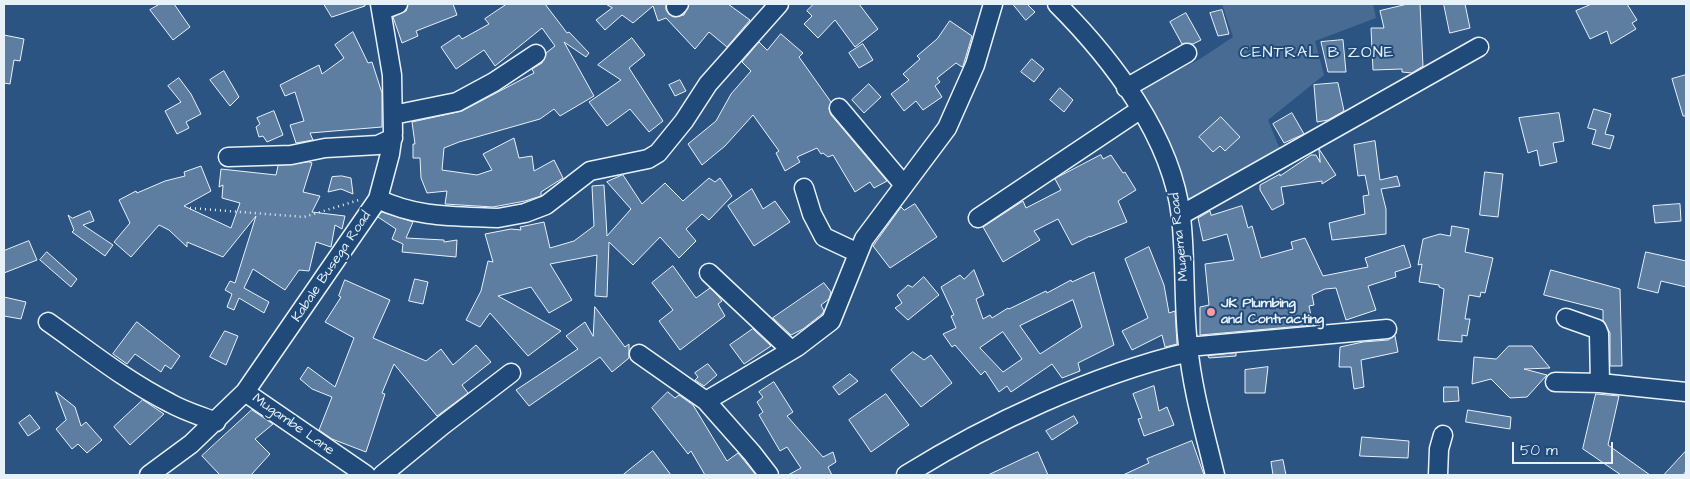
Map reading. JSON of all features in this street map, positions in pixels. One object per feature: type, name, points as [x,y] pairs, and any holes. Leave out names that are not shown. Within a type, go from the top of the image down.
[{"type":"street","points":[[378,199],[399,209],[420,213],[498,218],[546,205],[590,171],[648,159],[665,147],[708,84],[779,4]]},
{"type":"street","points":[[706,400],[791,350],[831,322],[858,252],[876,220],[947,128],[975,65],[994,4]]},
{"type":"street","name":"Mugema Road","points":[[1058,4],[1101,52],[1153,128],[1175,186],[1181,215],[1188,349],[1215,475]]},
{"type":"street","name":"Kabale Busega Road","points":[[149,475],[191,444],[245,392],[378,199],[385,178],[393,138],[392,75],[387,6]]},
{"type":"street","points":[[1181,215],[1479,47]]},
{"type":"street","points":[[1126,88],[1187,53]]},
{"type":"street","points":[[393,115],[457,102],[536,54]]},
{"type":"street","points":[[839,108],[904,185]]},
{"type":"street","points":[[978,218],[1140,109]]},
{"type":"street","points":[[228,157],[291,155],[325,148],[378,145],[393,138]]},
{"type":"street","points":[[804,188],[812,214],[824,237],[858,252]]},
{"type":"street","points":[[709,273],[791,350]]},
{"type":"street","points":[[1566,318],[1594,326],[1597,329],[1599,334],[1600,383]]},
{"type":"street","points":[[48,322],[110,367],[150,392],[171,404],[216,422]]},
{"type":"street","points":[[906,475],[930,460],[1080,386],[1188,349],[1387,329]]},
{"type":"street","points":[[639,354],[706,400],[752,453],[768,475]]},
{"type":"street","points":[[382,475],[511,373]]},
{"type":"street","points":[[1555,382],[1600,383],[1686,392]]},
{"type":"street","name":"Mugambe Lane","points":[[245,392],[366,475]]},
{"type":"street","points":[[1438,475],[1439,449],[1442,435]]},
{"type":"path","points":[[190,208],[304,217],[358,200],[378,199]]},
{"type":"shaded area","points":[[1222,4],[1373,4],[1376,18],[1315,41],[1324,75],[1268,120],[1281,152],[1214,191],[1187,199],[1167,143],[1138,91],[1200,59],[1233,37]]},
{"type":"building","points":[[160,4],[174,4],[190,27],[173,40],[150,10]]},
{"type":"building","points":[[324,4],[365,4],[365,6],[332,17]]},
{"type":"building","points":[[408,4],[453,4],[457,15],[416,31],[418,36],[402,43],[393,17],[406,11]]},
{"type":"building","points":[[507,4],[545,4],[567,33],[569,32],[589,53],[586,57],[564,42],[594,96],[560,116],[554,109],[540,119],[444,148],[442,170],[477,175],[492,170],[483,154],[514,138],[519,158],[532,156],[534,171],[554,160],[563,178],[541,192],[541,196],[493,207],[445,204],[447,191],[427,193],[421,178],[420,158],[413,158],[413,144],[415,144],[412,122],[462,111],[534,73],[532,69],[542,63],[546,53],[555,46],[542,28],[495,66],[484,50],[456,69],[441,47],[459,35],[462,39],[489,24],[485,19]]},
{"type":"building","points":[[606,4],[666,4],[666,10],[674,17],[684,15],[689,4],[728,4],[750,20],[727,47],[709,32],[695,49],[666,18],[658,21],[653,6],[633,23],[622,15],[605,30],[596,20],[612,8]]},
{"type":"building","points":[[814,4],[859,4],[878,29],[855,47],[835,20],[818,38],[804,24],[812,16],[807,11]]},
{"type":"building","points":[[1013,4],[1027,4],[1035,12],[1026,20]]},
{"type":"building","points":[[1408,4],[1420,4],[1423,66],[1412,73],[1402,72],[1402,69],[1373,70],[1371,28],[1384,28],[1380,11]]},
{"type":"building","points":[[1444,4],[1465,4],[1470,28],[1450,33]]},
{"type":"building","points":[[1592,4],[1627,4],[1637,20],[1632,23],[1636,29],[1611,44],[1607,31],[1590,39],[1576,11]]},
{"type":"building","points":[[1222,10],[1229,34],[1218,36],[1210,13]]},
{"type":"building","points":[[1186,13],[1201,40],[1193,44],[1182,44],[1170,22]]},
{"type":"building","points":[[950,21],[972,36],[963,66],[956,63],[937,78],[940,82],[935,86],[942,97],[923,110],[916,101],[904,111],[891,94],[909,80],[903,74],[920,59],[917,56],[937,39]]},
{"type":"building","points":[[353,32],[368,63],[372,62],[382,93],[382,127],[310,133],[313,140],[296,143],[290,125],[304,121],[295,92],[285,96],[280,85],[319,65],[322,74],[344,58],[335,45]]},
{"type":"building","points":[[781,34],[803,53],[799,57],[831,102],[829,109],[831,115],[887,181],[874,188],[870,182],[855,192],[833,155],[828,157],[823,153],[821,154],[817,148],[797,157],[800,162],[785,171],[776,153],[779,151],[753,115],[725,146],[702,165],[688,144],[716,121],[731,94],[751,71],[742,62],[759,42],[767,50]]},
{"type":"building","points":[[4,35],[24,39],[20,61],[14,60],[10,84],[4,83]]},
{"type":"building","points":[[632,38],[645,55],[629,68],[663,121],[649,132],[630,109],[607,126],[589,102],[621,80],[598,65]]},
{"type":"building","points":[[1343,40],[1346,72],[1328,72],[1321,42]]},
{"type":"building","points":[[863,44],[873,60],[859,68],[849,53]]},
{"type":"building","points":[[1032,59],[1044,69],[1034,82],[1021,72]]},
{"type":"building","points":[[224,71],[239,97],[230,106],[210,80]]},
{"type":"building","points":[[1686,75],[1686,116],[1683,116],[1672,79]]},
{"type":"building","points":[[179,78],[191,94],[201,114],[186,122],[189,128],[177,134],[165,111],[181,102],[168,86]]},
{"type":"building","points":[[680,80],[686,91],[675,96],[669,85]]},
{"type":"building","points":[[1338,83],[1344,111],[1328,120],[1317,122],[1314,85]]},
{"type":"building","points":[[869,84],[881,97],[864,113],[852,100]]},
{"type":"building","points":[[1060,88],[1073,100],[1064,112],[1050,100]]},
{"type":"building","points":[[1594,109],[1611,114],[1605,134],[1614,136],[1610,149],[1592,144],[1596,130],[1588,128]]},
{"type":"building","points":[[274,111],[283,135],[267,142],[263,136],[259,137],[256,127],[260,124],[257,118]]},
{"type":"building","points":[[1292,113],[1304,134],[1284,143],[1273,124]]},
{"type":"building","points":[[1559,113],[1564,141],[1553,143],[1557,162],[1540,166],[1537,150],[1528,153],[1519,118]]},
{"type":"building","points":[[1221,117],[1240,137],[1225,151],[1220,146],[1213,152],[1199,137]]},
{"type":"building","points":[[1375,141],[1380,180],[1397,176],[1400,186],[1381,189],[1386,209],[1386,234],[1332,240],[1329,223],[1365,214],[1363,196],[1369,195],[1365,175],[1358,176],[1354,145]]},
{"type":"building","points":[[1319,149],[1336,175],[1322,184],[1322,181],[1281,187],[1284,204],[1272,210],[1260,190],[1260,185],[1280,174],[1280,176],[1311,155],[1316,155],[1320,162]]},
{"type":"building","points":[[1101,155],[1103,159],[1111,155],[1123,173],[1125,172],[1136,190],[1118,201],[1127,222],[1072,245],[1058,219],[1034,231],[1040,240],[1003,262],[983,227],[1023,201],[1026,208],[1061,190],[1055,179]]},
{"type":"building","points":[[312,163],[303,192],[320,196],[312,212],[345,216],[342,229],[335,225],[331,247],[316,242],[309,271],[299,270],[285,290],[253,269],[244,288],[269,302],[264,313],[239,298],[234,310],[227,307],[232,294],[225,290],[230,281],[235,283],[256,216],[223,257],[187,242],[187,247],[169,230],[159,225],[131,257],[114,242],[130,223],[119,200],[136,191],[137,193],[165,181],[185,176],[184,172],[201,166],[211,191],[184,206],[231,228],[240,203],[222,198],[223,185],[219,187],[221,169],[276,175],[278,166]]},
{"type":"building","points":[[1485,172],[1503,174],[1498,217],[1480,215]]},
{"type":"building","points":[[623,175],[642,204],[665,183],[683,201],[709,178],[715,182],[720,178],[732,196],[709,220],[702,214],[686,229],[696,241],[679,258],[660,237],[633,265],[609,242],[607,297],[595,296],[597,255],[550,264],[572,300],[549,313],[531,287],[498,296],[561,331],[528,356],[490,313],[480,327],[466,320],[481,291],[488,261],[493,262],[485,234],[511,229],[521,230],[520,227],[544,222],[550,248],[574,241],[594,226],[592,186],[604,185],[607,236],[631,209],[607,182]]},
{"type":"building","points":[[342,176],[351,178],[353,194],[341,189],[328,192],[332,177]]},
{"type":"building","points":[[752,189],[763,209],[775,201],[790,222],[754,246],[728,206]]},
{"type":"building","points":[[915,204],[937,237],[890,268],[873,246],[901,207],[904,210]]},
{"type":"building","points":[[1680,204],[1681,221],[1655,223],[1653,206]]},
{"type":"building","points":[[1242,206],[1248,228],[1252,226],[1261,258],[1293,249],[1291,242],[1305,238],[1323,276],[1368,267],[1365,258],[1404,245],[1411,267],[1395,272],[1396,277],[1368,286],[1376,310],[1346,320],[1336,288],[1325,289],[1312,295],[1314,305],[1309,306],[1313,325],[1200,335],[1200,307],[1209,305],[1205,264],[1234,260],[1227,234],[1203,241],[1198,218],[1210,211],[1211,215]]},
{"type":"building","points":[[90,211],[94,221],[83,225],[113,245],[105,256],[72,232],[74,230],[68,215],[72,218]]},
{"type":"building","points":[[382,212],[413,222],[406,238],[444,240],[444,242],[457,240],[456,257],[402,252],[403,244],[392,239],[396,229],[378,217]]},
{"type":"building","points":[[1452,226],[1469,229],[1465,252],[1493,258],[1485,293],[1481,292],[1480,297],[1469,295],[1465,319],[1470,319],[1467,336],[1462,335],[1462,342],[1438,340],[1444,289],[1439,287],[1439,285],[1419,282],[1422,264],[1418,265],[1423,239],[1440,234],[1450,236]]},
{"type":"building","points":[[29,241],[37,260],[4,273],[4,251]]},
{"type":"building","points":[[1149,247],[1164,285],[1169,313],[1175,311],[1177,344],[1165,347],[1162,335],[1132,350],[1122,331],[1148,318],[1125,259]]},
{"type":"building","points":[[47,252],[77,279],[71,287],[40,260]]},
{"type":"building","points":[[1646,252],[1686,261],[1686,287],[1661,281],[1658,293],[1638,288]]},
{"type":"building","points":[[673,266],[696,298],[710,288],[722,301],[718,304],[725,316],[680,350],[659,321],[673,310],[652,283]]},
{"type":"building","points":[[974,270],[984,295],[976,299],[983,319],[990,315],[992,318],[1008,308],[1046,291],[1047,293],[1071,280],[1072,282],[1094,272],[1114,345],[1078,363],[1080,371],[1062,378],[1052,364],[1011,392],[1007,386],[999,392],[985,371],[981,375],[955,345],[952,347],[943,334],[956,328],[951,316],[954,315],[941,287],[960,275],[964,279]],"holes":[[[1073,300],[1082,327],[1040,354],[1020,326]],[[1003,332],[1022,359],[1003,372],[980,348]]]},
{"type":"building","points":[[1551,270],[1620,289],[1622,366],[1610,366],[1610,333],[1603,320],[1603,310],[1544,295]]},
{"type":"building","points":[[924,277],[939,295],[908,320],[895,308],[902,303],[897,295],[908,285],[912,287]]},
{"type":"building","points":[[415,279],[428,282],[423,304],[409,301]]},
{"type":"building","points":[[345,280],[390,300],[373,338],[426,361],[441,349],[453,365],[476,345],[491,362],[462,385],[468,393],[437,416],[394,364],[382,393],[385,394],[366,452],[332,439],[319,430],[332,397],[312,389],[300,379],[308,367],[335,387],[354,338],[325,322],[341,297],[339,296]]},
{"type":"building","points":[[824,283],[831,292],[829,299],[821,305],[824,311],[803,329],[791,335],[773,318]]},
{"type":"building","points":[[4,297],[26,302],[21,319],[4,316]]},
{"type":"building","points":[[595,307],[625,347],[629,344],[629,358],[612,372],[600,357],[529,406],[516,390],[578,349],[566,336],[585,322],[593,336]]},
{"type":"building","points":[[137,322],[180,356],[171,369],[165,365],[161,372],[135,354],[127,364],[113,354]]},
{"type":"building","points":[[753,329],[771,346],[744,364],[730,345]]},
{"type":"building","points":[[225,331],[238,336],[226,365],[210,357]]},
{"type":"building","points":[[1395,336],[1398,352],[1361,360],[1364,387],[1354,389],[1351,367],[1339,367],[1340,347],[1363,342],[1388,340]]},
{"type":"building","points":[[1509,346],[1532,346],[1550,368],[1524,369],[1547,375],[1527,397],[1510,398],[1491,379],[1472,384],[1474,357],[1496,359]]},
{"type":"building","points":[[913,352],[924,360],[931,355],[952,383],[921,407],[891,370]]},
{"type":"building","points":[[1236,353],[1236,356],[1209,358],[1208,356]]},
{"type":"building","points":[[708,364],[717,375],[704,386],[695,380],[698,377],[695,373]]},
{"type":"building","points":[[1268,367],[1265,393],[1245,393],[1245,370]]},
{"type":"building","points":[[850,374],[858,381],[839,395],[833,387]]},
{"type":"building","points":[[774,382],[793,412],[787,416],[823,457],[833,452],[836,462],[828,467],[832,475],[788,475],[801,468],[787,447],[780,451],[759,415],[763,412],[757,402],[763,397],[759,392]]},
{"type":"building","points":[[1154,386],[1159,411],[1167,407],[1174,425],[1144,436],[1138,419],[1142,418],[1133,394]]},
{"type":"building","points":[[1444,387],[1458,387],[1459,401],[1444,402]]},
{"type":"building","points":[[56,392],[75,407],[81,426],[86,422],[102,440],[87,453],[78,444],[72,449],[56,429],[66,420]]},
{"type":"building","points":[[668,392],[675,398],[679,395],[693,405],[727,461],[738,453],[756,475],[705,475],[691,451],[688,454],[652,408]]},
{"type":"building","points":[[886,394],[909,425],[871,452],[849,420]]},
{"type":"building","points":[[1596,394],[1619,396],[1608,445],[1650,475],[1621,475],[1583,449]]},
{"type":"building","points":[[143,400],[164,414],[130,445],[114,427]]},
{"type":"building","points":[[252,410],[273,424],[255,439],[270,454],[251,475],[220,475],[202,456]]},
{"type":"building","points":[[1468,410],[1511,417],[1510,429],[1466,422]]},
{"type":"building","points":[[30,415],[40,428],[28,436],[19,423]]},
{"type":"building","points":[[1074,416],[1078,423],[1052,440],[1046,431]]},
{"type":"building","points":[[1362,437],[1409,441],[1408,458],[1360,456]]},
{"type":"building","points":[[1192,441],[1204,475],[1123,475],[1149,463],[1147,459]]},
{"type":"building","points":[[653,451],[671,475],[623,475]]},
{"type":"building","points":[[1686,451],[1686,471],[1683,475],[1664,475]]},
{"type":"building","points":[[1038,452],[1048,475],[988,475],[1026,457]]},
{"type":"building","points":[[1283,460],[1286,475],[1273,475],[1271,462]]},
{"type":"place","name":"JK Plumbing and Contracting","points":[[1211,312]]},
{"type":"district","name":"CENTRAL B ZONE","points":[[1317,54]]}]
